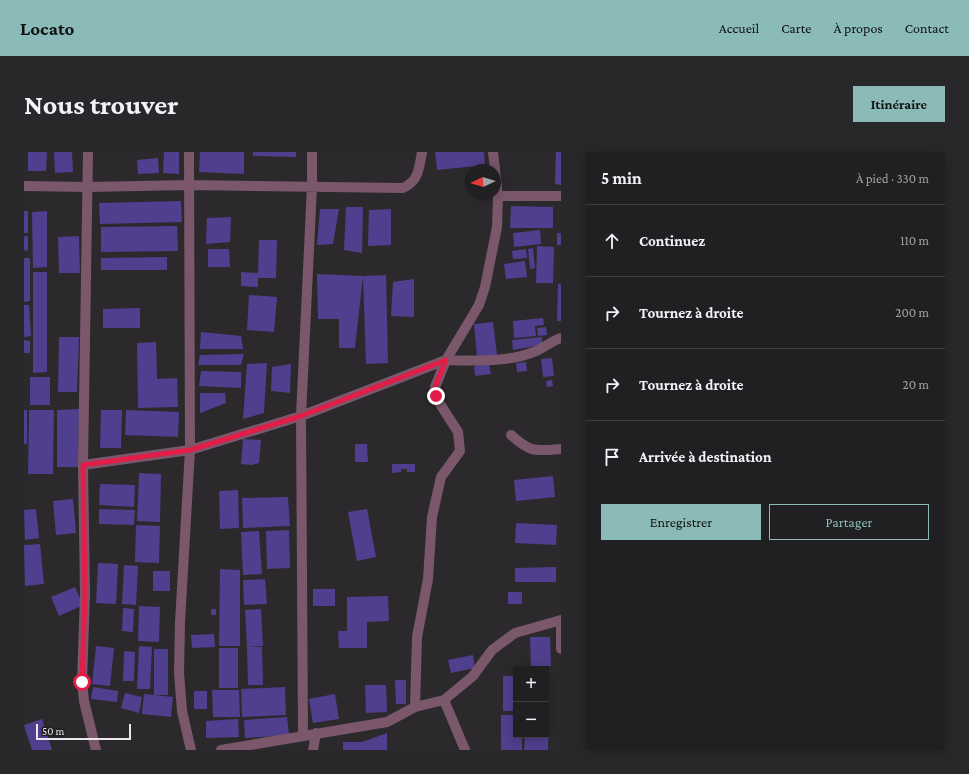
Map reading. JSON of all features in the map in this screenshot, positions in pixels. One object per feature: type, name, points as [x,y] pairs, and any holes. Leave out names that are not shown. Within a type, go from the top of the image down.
[{"type":"street","points":[[88,152],[83,465],[85,594],[82,682],[84,701],[96,750]]},
{"type":"street","points":[[189,152],[190,450],[180,622],[179,673],[182,711],[191,750]]},
{"type":"street","points":[[303,735],[301,416],[312,186],[312,152]]},
{"type":"street","points":[[24,186],[88,187],[189,184],[403,188],[412,184],[418,176],[422,152]]},
{"type":"street","points":[[493,152],[494,164]]},
{"type":"street","points":[[501,196],[561,196]]},
{"type":"street","points":[[415,707],[417,637],[428,579],[432,517],[441,477],[460,451],[458,432],[436,396],[435,387],[446,360],[479,305],[485,287],[497,227],[498,200]]},
{"type":"street","points":[[83,465],[190,450],[301,416],[446,360],[469,361],[517,357],[531,353],[561,338]]},
{"type":"street","points":[[511,435],[523,445],[535,451],[561,449]]},
{"type":"street","points":[[222,750],[303,735],[387,722],[415,707],[444,700],[473,676],[492,650],[515,633],[561,620],[561,649]]},
{"type":"street","points":[[444,700],[465,750]]},
{"type":"street","points":[[313,750],[316,733]]},
{"type":"building","points":[[28,152],[47,152],[46,171],[28,171]]},
{"type":"building","points":[[54,152],[72,152],[73,172],[55,173]]},
{"type":"building","points":[[164,152],[179,152],[179,174],[163,173]]},
{"type":"building","points":[[200,152],[244,152],[244,174],[199,172]]},
{"type":"building","points":[[253,152],[296,152],[296,157],[253,156]]},
{"type":"building","points":[[435,152],[484,152],[485,164],[465,164],[465,167],[437,170]]},
{"type":"building","points":[[556,152],[561,152],[561,185],[555,184]]},
{"type":"building","points":[[158,158],[159,173],[138,174],[137,160]]},
{"type":"building","points":[[181,201],[182,222],[100,224],[99,203]]},
{"type":"building","points":[[511,206],[553,207],[553,228],[510,228]]},
{"type":"building","points":[[346,207],[363,207],[362,253],[344,250]]},
{"type":"building","points":[[320,209],[339,209],[333,244],[317,245]]},
{"type":"building","points":[[391,209],[391,245],[368,246],[369,210]]},
{"type":"building","points":[[24,211],[28,211],[28,233],[24,233]]},
{"type":"building","points":[[47,211],[47,267],[33,268],[32,212]]},
{"type":"building","points":[[231,217],[230,242],[206,244],[207,218]]},
{"type":"building","points":[[177,226],[178,251],[101,252],[101,227]]},
{"type":"building","points":[[540,230],[541,244],[514,247],[513,233]]},
{"type":"building","points":[[557,233],[561,233],[561,245],[557,245]]},
{"type":"building","points":[[24,236],[28,236],[28,251],[24,250]]},
{"type":"building","points":[[79,236],[80,273],[59,273],[58,237]]},
{"type":"building","points":[[259,240],[277,240],[276,278],[258,278],[258,287],[241,286],[241,272],[258,273]]},
{"type":"building","points":[[537,246],[554,247],[553,283],[536,283]]},
{"type":"building","points":[[533,248],[535,268],[530,269],[528,249]]},
{"type":"building","points":[[208,249],[229,249],[230,267],[208,267]]},
{"type":"building","points":[[526,249],[527,258],[513,259],[512,251]]},
{"type":"building","points":[[167,257],[167,270],[101,270],[101,258]]},
{"type":"building","points":[[24,258],[30,258],[30,301],[24,302]]},
{"type":"building","points":[[525,261],[527,277],[506,279],[504,264]]},
{"type":"building","points":[[33,272],[47,272],[47,372],[33,373]]},
{"type":"building","points":[[317,274],[363,276],[355,348],[339,348],[339,319],[318,319]]},
{"type":"building","points":[[386,275],[388,363],[366,364],[363,276]]},
{"type":"building","points":[[414,279],[414,317],[391,316],[393,282]]},
{"type":"building","points":[[558,284],[561,284],[561,321],[557,321]]},
{"type":"building","points":[[249,295],[277,297],[274,332],[247,330]]},
{"type":"building","points":[[24,305],[29,305],[31,336],[24,337]]},
{"type":"building","points":[[140,308],[140,328],[103,328],[103,309]]},
{"type":"building","points":[[543,318],[544,325],[535,326],[536,336],[514,338],[513,321]]},
{"type":"building","points":[[493,322],[497,355],[477,357],[474,324]]},
{"type":"building","points":[[546,327],[547,335],[538,336],[537,328]]},
{"type":"building","points":[[201,332],[241,336],[243,349],[200,349]]},
{"type":"building","points":[[59,337],[79,337],[77,392],[58,392]]},
{"type":"building","points":[[542,337],[542,345],[513,350],[512,340]]},
{"type":"building","points":[[24,340],[30,341],[30,353],[24,353]]},
{"type":"building","points":[[156,342],[157,379],[177,378],[178,407],[138,408],[137,343]]},
{"type":"building","points":[[244,354],[241,365],[198,365],[200,355]]},
{"type":"building","points":[[552,358],[554,376],[543,377],[541,359]]},
{"type":"building","points":[[526,362],[527,371],[517,372],[516,363]]},
{"type":"building","points":[[267,363],[264,413],[243,419],[247,364]]},
{"type":"building","points":[[291,364],[290,393],[271,391],[272,367]]},
{"type":"building","points":[[489,364],[491,374],[475,376],[474,366]]},
{"type":"building","points":[[201,371],[241,372],[241,388],[199,386]]},
{"type":"building","points":[[30,377],[50,377],[50,405],[30,405]]},
{"type":"building","points":[[552,380],[553,386],[547,387],[546,381]]},
{"type":"building","points":[[200,393],[225,393],[226,403],[200,413]]},
{"type":"building","points":[[79,409],[78,467],[57,467],[57,410]]},
{"type":"building","points":[[24,410],[27,410],[27,444],[24,444]]},
{"type":"building","points":[[29,410],[54,410],[53,474],[28,474]]},
{"type":"building","points":[[101,410],[122,410],[121,448],[100,448]]},
{"type":"building","points":[[126,410],[179,412],[178,437],[125,435]]},
{"type":"building","points":[[243,439],[261,440],[259,463],[252,465],[241,464]]},
{"type":"building","points":[[355,444],[367,444],[368,462],[355,462]]},
{"type":"building","points":[[392,464],[415,464],[415,472],[407,472],[407,469],[401,469],[401,472],[392,473]]},
{"type":"building","points":[[139,473],[161,474],[160,522],[137,521]]},
{"type":"building","points":[[553,476],[555,497],[516,501],[514,480]]},
{"type":"building","points":[[100,484],[135,485],[134,507],[99,505]]},
{"type":"building","points":[[238,490],[239,528],[220,529],[219,491]]},
{"type":"building","points":[[288,497],[290,526],[243,528],[242,498]]},
{"type":"building","points":[[73,499],[76,533],[56,535],[53,501]]},
{"type":"building","points":[[36,509],[39,538],[25,540],[24,510]]},
{"type":"building","points":[[99,509],[135,510],[134,525],[99,524]]},
{"type":"building","points":[[367,509],[376,557],[357,561],[348,512]]},
{"type":"building","points":[[516,523],[557,525],[556,545],[515,543]]},
{"type":"building","points":[[136,525],[160,526],[159,563],[135,562]]},
{"type":"building","points":[[289,530],[290,568],[267,569],[266,531]]},
{"type":"building","points":[[259,531],[262,574],[243,575],[241,532]]},
{"type":"building","points":[[40,544],[44,584],[25,586],[24,545]]},
{"type":"building","points":[[98,563],[118,564],[116,604],[96,603]]},
{"type":"building","points":[[124,565],[138,566],[136,605],[122,604]]},
{"type":"building","points":[[556,567],[556,582],[515,582],[515,568]]},
{"type":"building","points":[[220,569],[240,570],[240,646],[219,646]]},
{"type":"building","points":[[153,571],[170,571],[170,591],[153,591]]},
{"type":"building","points":[[265,579],[267,604],[244,605],[243,580]]},
{"type":"building","points":[[75,587],[83,605],[59,616],[51,597]]},
{"type":"building","points":[[313,589],[335,589],[335,606],[313,606]]},
{"type":"building","points":[[508,592],[522,592],[522,604],[508,604]]},
{"type":"building","points":[[388,596],[389,621],[367,622],[367,648],[339,648],[338,631],[347,631],[347,597]]},
{"type":"building","points":[[139,606],[160,607],[159,642],[138,641]]},
{"type":"building","points":[[123,608],[134,609],[133,632],[122,631]]},
{"type":"building","points":[[211,609],[216,609],[216,615],[211,615]]},
{"type":"building","points":[[261,609],[263,646],[247,647],[245,610]]},
{"type":"building","points":[[214,634],[215,647],[192,648],[191,635]]},
{"type":"building","points":[[530,637],[550,637],[551,666],[531,666]]},
{"type":"building","points":[[96,646],[114,648],[110,686],[92,684]]},
{"type":"building","points":[[139,646],[152,647],[150,689],[137,689]]},
{"type":"building","points":[[247,647],[262,647],[263,685],[248,685]]},
{"type":"building","points":[[219,648],[238,648],[238,688],[219,688]]},
{"type":"building","points":[[154,649],[168,649],[168,695],[154,695]]},
{"type":"building","points":[[124,651],[135,652],[134,681],[123,681]]},
{"type":"building","points":[[473,655],[475,668],[451,673],[448,660]]},
{"type":"building","points":[[503,676],[513,676],[513,711],[503,711]]},
{"type":"building","points":[[395,680],[406,680],[406,704],[396,704]]},
{"type":"building","points":[[365,685],[386,685],[387,712],[366,713]]},
{"type":"building","points":[[93,687],[118,691],[117,702],[91,699]]},
{"type":"building","points":[[285,687],[286,715],[242,717],[241,689]]},
{"type":"building","points":[[212,690],[239,690],[240,717],[213,717]]},
{"type":"building","points":[[194,691],[207,691],[207,709],[194,709]]},
{"type":"building","points":[[125,693],[142,697],[139,713],[121,708]]},
{"type":"building","points":[[144,694],[173,697],[171,717],[142,714]]},
{"type":"building","points":[[335,694],[339,719],[313,723],[309,699]]},
{"type":"building","points":[[501,715],[513,715],[513,738],[522,738],[522,750],[501,750]]},
{"type":"building","points":[[287,717],[289,735],[245,738],[244,720]]},
{"type":"building","points":[[42,719],[52,750],[32,750],[24,725]]},
{"type":"building","points":[[238,719],[239,737],[206,738],[206,721]]},
{"type":"building","points":[[387,733],[387,750],[343,750],[343,742],[362,742]]},
{"type":"building","points":[[525,738],[548,738],[548,750],[524,750]]},
{"type":"route","points":[[82,682],[85,594],[83,465],[190,450],[301,416],[446,360],[435,387],[436,396]]}]
